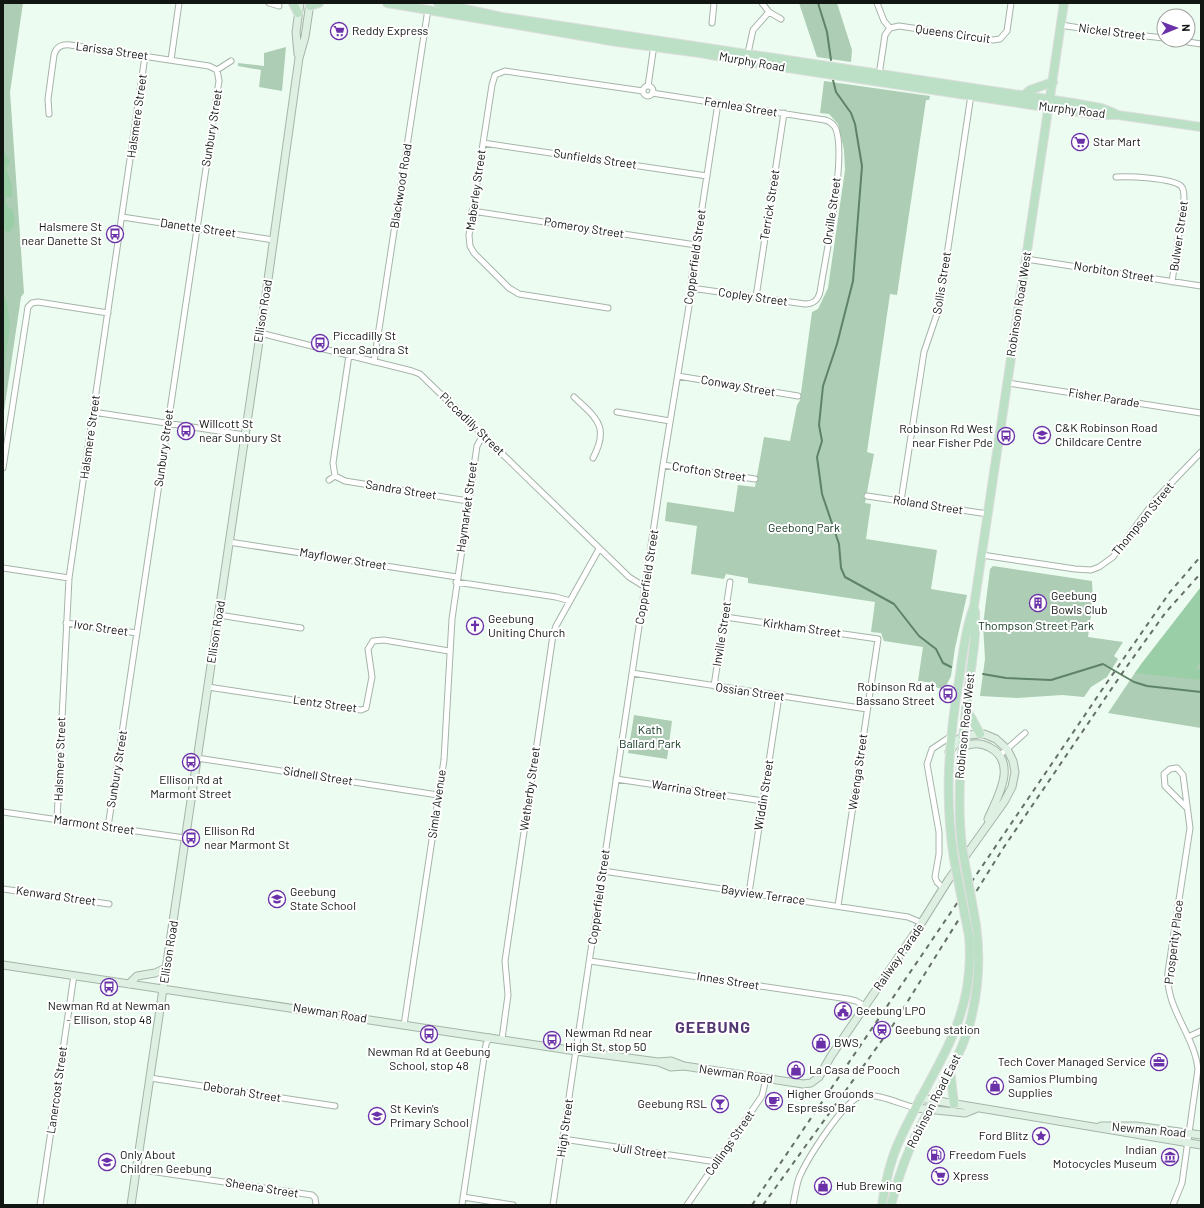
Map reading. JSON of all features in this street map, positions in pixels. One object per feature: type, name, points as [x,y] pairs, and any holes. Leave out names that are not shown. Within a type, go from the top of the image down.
[{"type":"main road","points":[[293,3],[298,13]]},
{"type":"main road","name":"Ellison Road","points":[[299,58],[296,32],[300,3]]},
{"type":"main road","points":[[310,4],[319,3]]},
{"type":"main road","name":"Murphy Road","points":[[387,3],[428,9],[493,22],[654,44],[748,53],[880,73],[971,92],[1050,103],[1101,108],[1118,115],[1201,127]]},
{"type":"main road","name":"Murphy Road","points":[[438,3],[502,17],[754,63],[878,82],[1023,96],[1050,103]]},
{"type":"main road","name":"Robinson Road West","points":[[976,925],[962,847],[959,794],[962,747],[974,636],[974,606],[1064,3]]},
{"type":"main road","name":"Ellison Road","points":[[131,1205],[274,240],[299,58],[305,37],[310,4]]},
{"type":"main road","points":[[1023,96],[1030,90],[1053,82]]},
{"type":"main road","name":"Robinson Road West","points":[[969,936],[954,859],[948,801],[950,737],[963,655],[970,617],[974,606]]},
{"type":"main road","points":[[966,708],[980,734]]},
{"type":"main road","points":[[949,752],[963,737],[971,734],[980,734],[996,739],[1007,749]]},
{"type":"main road","points":[[962,747],[971,744],[982,744],[993,749],[999,756]]},
{"type":"main road","name":"Railway Parade","points":[[811,1083],[819,1076],[1012,787],[1014,767],[1007,749]]},
{"type":"main road","name":"Railway Parade","points":[[984,828],[1000,792],[1004,778],[1003,764],[999,756]]},
{"type":"main road","name":"Robinson Road East","points":[[891,1205],[905,1161],[967,1032],[974,1004],[979,963],[976,925]]},
{"type":"main road","name":"Robinson Road East","points":[[882,1205],[893,1157],[920,1098],[950,1043],[964,1009],[970,970],[969,936]]},
{"type":"main road","name":"Newman Road","points":[[3,965],[658,1062],[671,1067],[684,1066],[803,1084],[811,1083]]},
{"type":"main road","points":[[129,984],[137,976],[155,973],[166,968]]},
{"type":"main road","points":[[950,1069],[954,1104]]},
{"type":"main road","name":"Newman Road","points":[[920,1098],[975,1109],[1096,1127],[1112,1132],[1201,1145]]},
{"type":"main road","name":"Newman Road","points":[[916,1108],[965,1113],[975,1109]]},
{"type":"main road","name":"Newman Road","points":[[1096,1127],[1136,1126],[1201,1135]]},
{"type":"street","points":[[170,60],[179,3]]},
{"type":"street","points":[[268,3],[279,6]]},
{"type":"street","points":[[712,23],[714,3]]},
{"type":"street","points":[[762,3],[769,12],[781,19]]},
{"type":"street","points":[[877,3],[884,21],[890,28],[885,35],[878,82]]},
{"type":"street","name":"Queens Circuit","points":[[890,28],[898,26],[994,40],[1000,39],[1007,31],[1011,3]]},
{"type":"street","name":"Blackwood Road","points":[[374,362],[428,9]]},
{"type":"street","points":[[748,53],[752,30],[769,12]]},
{"type":"street","name":"Nickel Street","points":[[1061,25],[1113,34],[1133,34],[1156,37]]},
{"type":"street","points":[[648,86],[652,88],[652,93],[647,96],[643,91],[644,87],[648,86],[654,44]]},
{"type":"street","name":"Larissa Street","points":[[49,114],[48,99],[54,55],[59,47],[70,45],[209,66],[217,70]]},
{"type":"street","name":"Halsmere Street","points":[[57,820],[69,578],[145,56]]},
{"type":"street","points":[[217,70],[231,61]]},
{"type":"street","name":"Sunbury Street","points":[[108,827],[219,81],[217,70]]},
{"type":"street","name":"Maberley Street","points":[[608,308],[523,295],[514,291],[472,250],[469,235],[492,80],[497,73],[508,71],[643,91]]},
{"type":"street","name":"Sollis Street","points":[[901,501],[924,352],[939,308],[971,92]]},
{"type":"street","name":"Fernlea Street","points":[[652,93],[830,121]]},
{"type":"street","name":"Copperfield Street","points":[[576,1051],[718,103]]},
{"type":"street","name":"Terrick Street","points":[[756,297],[784,113]]},
{"type":"street","name":"Orville Street","points":[[815,302],[820,292],[839,163],[837,133],[830,121]]},
{"type":"street","name":"Sunfields Street","points":[[483,143],[707,176]]},
{"type":"street","name":"Bulwer Street","points":[[1116,177],[1130,176],[1171,182],[1179,185],[1183,189],[1184,198],[1172,282]]},
{"type":"street","name":"Pomeroy Street","points":[[472,211],[696,245]]},
{"type":"street","name":"Danette Street","points":[[122,217],[274,240]]},
{"type":"street","name":"Norbiton Street","points":[[1026,259],[1201,286]]},
{"type":"street","name":"Copley Street","points":[[691,288],[805,304],[815,302]]},
{"type":"street","points":[[3,468],[26,312],[30,304],[38,302],[108,313]]},
{"type":"street","name":"Piccadilly Street","points":[[260,333],[420,374],[599,549],[629,577],[646,586]]},
{"type":"street","points":[[329,480],[335,476],[333,463],[349,355]]},
{"type":"street","name":"Conway Street","points":[[678,376],[798,396]]},
{"type":"street","name":"Fisher Parade","points":[[1008,383],[1201,413]]},
{"type":"street","points":[[574,397],[594,416],[600,425],[600,440],[593,458]]},
{"type":"street","points":[[93,412],[245,435]]},
{"type":"street","points":[[617,412],[670,421]]},
{"type":"street","name":"Haymarket Street","points":[[457,579],[476,446],[484,435]]},
{"type":"street","name":"Thompson Street","points":[[982,555],[1075,569],[1091,570],[1099,567],[1113,557],[1156,498],[1201,452]]},
{"type":"street","name":"Crofton Street","points":[[663,465],[755,479]]},
{"type":"street","name":"Sandra Street","points":[[335,476],[345,481],[468,501]]},
{"type":"street","name":"Roland Street","points":[[867,496],[988,514]]},
{"type":"street","name":"Mayflower Street","points":[[229,542],[457,579],[556,597],[570,602]]},
{"type":"street","name":"Wetherby Street","points":[[502,1039],[508,995],[505,961],[552,642],[556,626],[599,549]]},
{"type":"street","points":[[3,568],[69,578]]},
{"type":"street","name":"Simla Avenue","points":[[404,1024],[444,760],[449,651],[457,579]]},
{"type":"street","name":"Inville Street","points":[[714,686],[730,582]]},
{"type":"street","points":[[218,615],[301,628]]},
{"type":"street","name":"Kirkham Street","points":[[725,617],[878,639]]},
{"type":"street","name":"Ivor Street","points":[[66,623],[137,633]]},
{"type":"street","name":"Weenga Street","points":[[838,906],[878,639]]},
{"type":"street","name":"Lentz Street","points":[[208,687],[364,709],[368,702],[372,677],[368,649],[373,642],[380,640],[449,651]]},
{"type":"street","name":"Ossian Street","points":[[632,673],[867,709]]},
{"type":"street","name":"Widdin Street","points":[[749,893],[779,696]]},
{"type":"street","points":[[999,756],[1025,733]]},
{"type":"street","name":"Robinson Road West","points":[[944,888],[937,882],[935,877],[939,854],[938,827],[926,764],[932,749],[950,737]]},
{"type":"street","name":"Sidnell Street","points":[[197,758],[438,795]]},
{"type":"street","name":"Prosperity Place","points":[[1174,1205],[1181,1187],[1198,1069],[1195,1053],[1172,1005],[1167,978],[1190,828],[1186,807],[1186,790],[1182,772],[1177,768],[1170,769],[1164,774],[1165,786],[1186,807]]},
{"type":"street","name":"Warrina Street","points":[[616,779],[763,801]]},
{"type":"street","name":"Marmont Street","points":[[3,812],[185,838]]},
{"type":"street","name":"Bayview Terrace","points":[[603,871],[908,917],[922,923]]},
{"type":"street","name":"Kenward Street","points":[[3,889],[109,904]]},
{"type":"street","name":"Innes Street","points":[[590,961],[853,1000],[865,1006]]},
{"type":"street","name":"Lanercost Street","points":[[40,1205],[74,975]]},
{"type":"street","points":[[1188,1037],[1201,1031]]},
{"type":"street","points":[[462,1205],[487,1042],[490,1037]]},
{"type":"street","name":"High Street","points":[[553,1205],[576,1051]]},
{"type":"street","name":"Deborah Street","points":[[150,1078],[335,1106]]},
{"type":"street","name":"Collings Street","points":[[687,1205],[762,1096],[766,1078]]},
{"type":"street","name":"Newman Road","points":[[793,1205],[799,1179],[807,1162],[843,1110],[857,1097],[872,1096],[916,1108]]},
{"type":"street","name":"Jull Street","points":[[563,1139],[716,1162]]},
{"type":"street","name":"Sheena Street","points":[[136,1170],[312,1195],[315,1198],[316,1205]]},
{"type":"street","points":[[463,1197],[513,1205]]},
{"type":"green space","points":[[3,3],[23,3],[10,92],[24,293],[21,297],[3,418]]},
{"type":"green space","points":[[799,3],[837,3],[852,50],[851,62],[817,57]]},
{"type":"green space","points":[[286,47],[282,91],[259,87],[261,70],[238,66],[238,63],[264,66],[264,53]]},
{"type":"green space","name":"Geebong Park","points":[[824,81],[930,96],[929,100],[926,100],[897,295],[890,294],[867,452],[874,454],[865,503],[871,504],[866,539],[937,550],[931,589],[967,595],[955,648],[951,676],[944,690],[936,687],[935,683],[918,681],[923,647],[884,641],[881,633],[871,632],[875,602],[748,583],[748,578],[726,574],[724,579],[691,574],[697,526],[665,521],[667,502],[734,512],[738,485],[755,487],[764,437],[790,441],[797,405],[800,400],[812,312],[818,309],[828,288],[845,170],[844,150],[838,124],[829,114],[820,113]]},
{"type":"green space","points":[[3,150],[10,162],[6,168],[12,186],[12,197],[5,197],[7,206],[13,210],[15,223],[9,233],[3,229]]},
{"type":"green space","points":[[3,295],[6,298],[10,325],[3,380]]},
{"type":"green space","name":"Thompson Street Park","points":[[993,566],[1092,581],[1093,601],[1088,637],[1123,642],[1114,656],[1118,659],[1107,677],[1091,687],[1084,697],[1062,695],[1017,698],[980,696],[985,659],[983,625],[990,569]]},
{"type":"green space","points":[[1201,587],[1201,728],[1108,713],[1141,664]]},
{"type":"green space","points":[[1201,587],[1201,662],[1195,669],[1201,669],[1201,680],[1135,673]]},
{"type":"green space","name":"Kath Ballard Park","points":[[634,715],[672,721],[667,759],[628,753]]},
{"type":"waterway","points":[[818,3],[827,32],[831,60]]},
{"type":"waterway","points":[[833,80],[836,92],[851,113],[855,124],[862,166],[853,281],[837,344],[823,386],[819,425],[822,441],[817,457],[822,494],[839,544],[841,568],[845,577],[894,604],[919,636],[936,649],[943,663],[951,667]]},
{"type":"waterway","points":[[983,674],[1006,678],[1051,680],[1103,664],[1134,682],[1147,686],[1201,692]]},
{"type":"railway","points":[[752,1205],[1108,681],[1170,592],[1201,556]]},
{"type":"railway","points":[[763,1205],[893,1025],[1002,850],[1125,669],[1166,612],[1201,573]]},
{"type":"place","name":"Reddy Express","points":[[339,31]]},
{"type":"place","name":"Star Mart","points":[[1080,142]]},
{"type":"place","name":"Halsmere St near Danette St","points":[[115,234]]},
{"type":"place","name":"Piccadilly St near Sandra St","points":[[320,343]]},
{"type":"place","name":"Willcott St near Sunbury St","points":[[186,431]]},
{"type":"place","name":"C&K Robinson Road Childcare Centre","points":[[1042,435]]},
{"type":"place","name":"Robinson Rd West near Fisher Pde","points":[[1006,436]]},
{"type":"place","name":"Geebung Bowls Club","points":[[1038,603]]},
{"type":"place","name":"Geebung Uniting Church","points":[[475,626]]},
{"type":"place","name":"Robinson Rd at Bassano Street","points":[[948,694]]},
{"type":"place","name":"Ellison Rd at Marmont Street","points":[[191,762]]},
{"type":"place","name":"Ellison Rd near Marmont St","points":[[191,838]]},
{"type":"place","name":"Geebung State School","points":[[277,899]]},
{"type":"place","name":"Newman Rd at Newman - Ellison, stop 48","points":[[109,987]]},
{"type":"place","name":"Geebung LPO","points":[[843,1011]]},
{"type":"place","name":"Geebung station","points":[[882,1030]]},
{"type":"place","name":"Newman Rd at Geebung School, stop 48","points":[[429,1034]]},
{"type":"place","name":"Newman Rd near High St, stop 50","points":[[552,1040]]},
{"type":"place","name":"BWS","points":[[821,1043]]},
{"type":"place","name":"Tech Cover Managed Service","points":[[1159,1062]]},
{"type":"place","name":"La Casa de Pooch","points":[[796,1070]]},
{"type":"place","name":"Samios Plumbing Supplies","points":[[995,1086]]},
{"type":"place","name":"Higher Grouonds Espresso Bar","points":[[774,1101]]},
{"type":"place","name":"Geebung RSL","points":[[720,1104]]},
{"type":"place","name":"St Kevin's Primary School","points":[[377,1116]]},
{"type":"place","name":"Ford Blitz","points":[[1041,1136]]},
{"type":"place","name":"Freedom Fuels","points":[[936,1155]]},
{"type":"place","name":"Indian Motocycles Museum","points":[[1170,1157]]},
{"type":"place","name":"Only About Children Geebung","points":[[107,1162]]},
{"type":"place","name":"Xpress","points":[[940,1176]]},
{"type":"place","name":"Hub Brewing","points":[[823,1186]]},
{"type":"district","name":"GEEBUNG","points":[[713,1027]]}]
